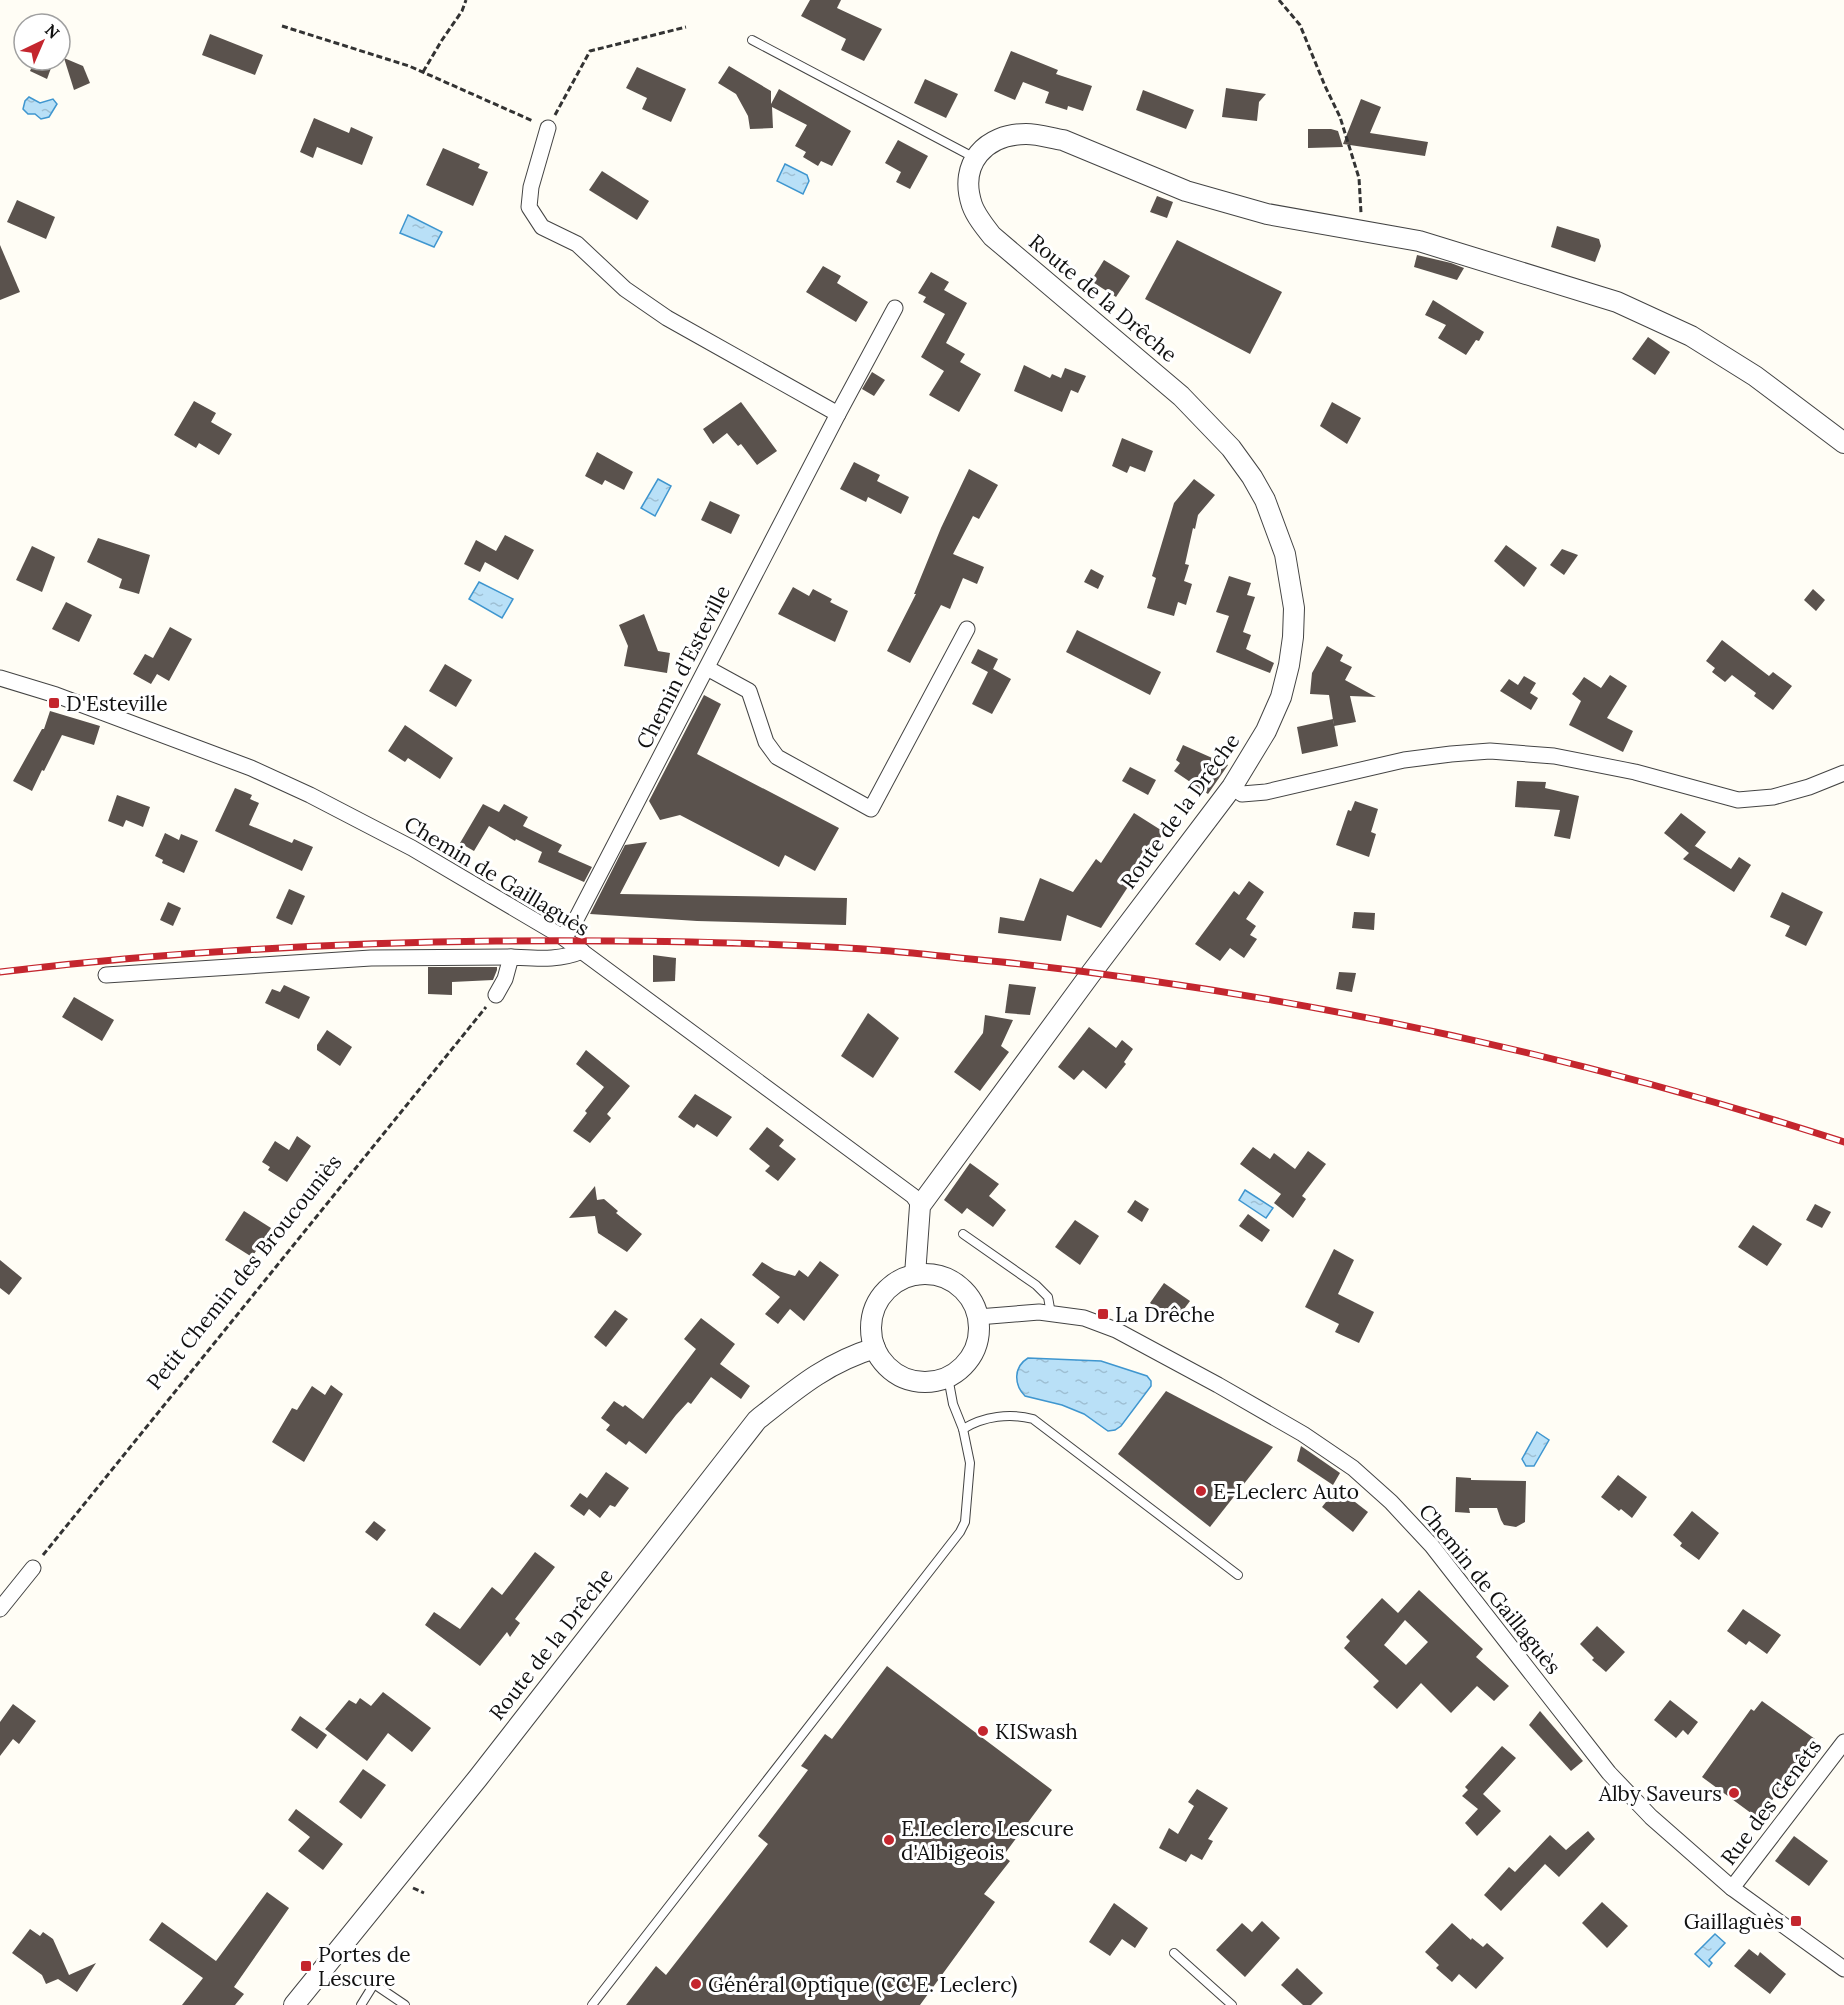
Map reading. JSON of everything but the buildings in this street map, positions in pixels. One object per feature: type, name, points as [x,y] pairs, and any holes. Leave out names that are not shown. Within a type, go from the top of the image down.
[{"type":"street","points":[[548,128],[531,187],[529,207],[542,227],[577,244],[625,290],[667,318],[838,414]]},
{"type":"street","points":[[975,158],[990,143],[1003,138],[1026,134],[1063,140],[1186,191],[1267,214],[1419,241],[1617,302],[1691,336],[1755,376],[1844,442]]},
{"type":"street","name":"Route de la Drêche","points":[[920,1206],[1232,787],[1266,731],[1281,697],[1293,637],[1294,608],[1285,554],[1265,500],[1252,477],[1231,448],[1181,396],[992,236],[980,221],[972,204],[969,188],[975,158]]},
{"type":"street","name":"Chemin d'Esteville","points":[[561,936],[571,929],[895,308]]},
{"type":"street","points":[[707,668],[749,691],[766,742],[777,757],[871,809],[968,629]]},
{"type":"street","name":"Chemin de Gaillaguès","points":[[0,678],[56,695],[251,768],[310,795],[412,848],[561,936],[913,1196],[920,1206]]},
{"type":"street","points":[[1232,787],[1242,794],[1266,792],[1404,760],[1490,751],[1554,756],[1635,772],[1738,800],[1773,797],[1809,787],[1844,773]]},
{"type":"street","points":[[106,975],[371,958],[556,958],[582,951]]},
{"type":"street","points":[[496,995],[505,979],[511,957]]},
{"type":"street","points":[[915,1275],[920,1206]]},
{"type":"street","points":[[915,1275],[936,1275],[955,1283],[970,1298],[978,1317],[978,1338],[971,1357],[957,1372],[948,1377],[927,1382],[906,1378],[887,1366],[875,1348],[871,1328],[875,1307],[887,1289],[915,1275]]},
{"type":"street","name":"Chemin de Gaillaguès","points":[[978,1317],[1007,1314],[1051,1314],[1084,1318],[1116,1330],[1304,1434],[1368,1480],[1432,1546],[1612,1777],[1651,1817],[1732,1888],[1844,1969]]},
{"type":"street","name":"Route de la Drêche","points":[[301,2000],[478,1778],[756,1420],[812,1377],[849,1356],[875,1348]]},
{"type":"street","points":[[0,1609],[33,1568]]},
{"type":"street","name":"Rue des Genêts","points":[[1732,1888],[1844,1742]]},
{"type":"lane","points":[[752,39],[975,158]]},
{"type":"lane","points":[[963,1234],[1036,1285],[1048,1297],[1051,1314]]},
{"type":"lane","points":[[592,2005],[960,1532],[965,1522],[970,1463],[963,1429],[953,1404],[948,1377]]},
{"type":"lane","points":[[963,1429],[975,1422],[996,1418],[1017,1415],[1033,1419],[1238,1575]]},
{"type":"lane","points":[[1174,1953],[1232,2005]]},
{"type":"lane","points":[[361,2005],[374,1984],[405,2005]]},
{"type":"path","points":[[423,72],[462,11],[466,0]]},
{"type":"path","points":[[1279,0],[1300,25],[1340,117],[1359,178],[1361,231]]},
{"type":"path","points":[[282,26],[409,66],[548,128],[590,51],[686,27]]},
{"type":"path","name":"Petit Chemin des Broucouniès","points":[[33,1568],[496,995]]},
{"type":"water","points":[[29,97],[40,103],[53,99],[57,104],[49,117],[41,119],[35,114],[28,114],[23,109]]},
{"type":"water","points":[[785,164],[807,175],[809,181],[803,194],[777,181]]},
{"type":"water","points":[[408,215],[442,232],[434,247],[400,233]]},
{"type":"water","points":[[658,479],[671,486],[655,516],[641,508]]},
{"type":"water","points":[[479,582],[513,599],[502,618],[469,599]]},
{"type":"water","points":[[1245,1190],[1273,1208],[1266,1218],[1239,1200]]},
{"type":"water","points":[[1028,1358],[1101,1361],[1147,1376],[1151,1381],[1151,1386],[1121,1426],[1108,1431],[1084,1414],[1062,1405],[1025,1396],[1017,1382],[1017,1376],[1020,1366]]},
{"type":"water","points":[[1537,1432],[1549,1440],[1534,1466],[1526,1466],[1522,1459]]},
{"type":"water","points":[[1715,1934],[1725,1943],[1709,1960],[1712,1963],[1709,1967],[1695,1954]]},
{"type":"railway","points":[[0,972],[186,954],[310,946],[434,942],[693,942],[904,952],[1109,975],[1322,1009],[1428,1030],[1637,1081],[1844,1142]]},
{"type":"place","name":"D'Esteville","points":[[54,703]]},
{"type":"place","name":"La Drêche","points":[[1103,1314]]},
{"type":"place","name":"E-Leclerc Auto","points":[[1201,1491]]},
{"type":"place","name":"KISwash","points":[[983,1731]]},
{"type":"place","name":"Alby Saveurs","points":[[1734,1793]]},
{"type":"place","name":"E.Leclerc Lescure d'Albigeois","points":[[889,1840]]},
{"type":"place","name":"Gaillaguès","points":[[1796,1921]]},
{"type":"place","name":"Portes de Lescure","points":[[306,1966]]},
{"type":"place","name":"Général Optique (CC E. Leclerc)","points":[[696,1984]]}]
